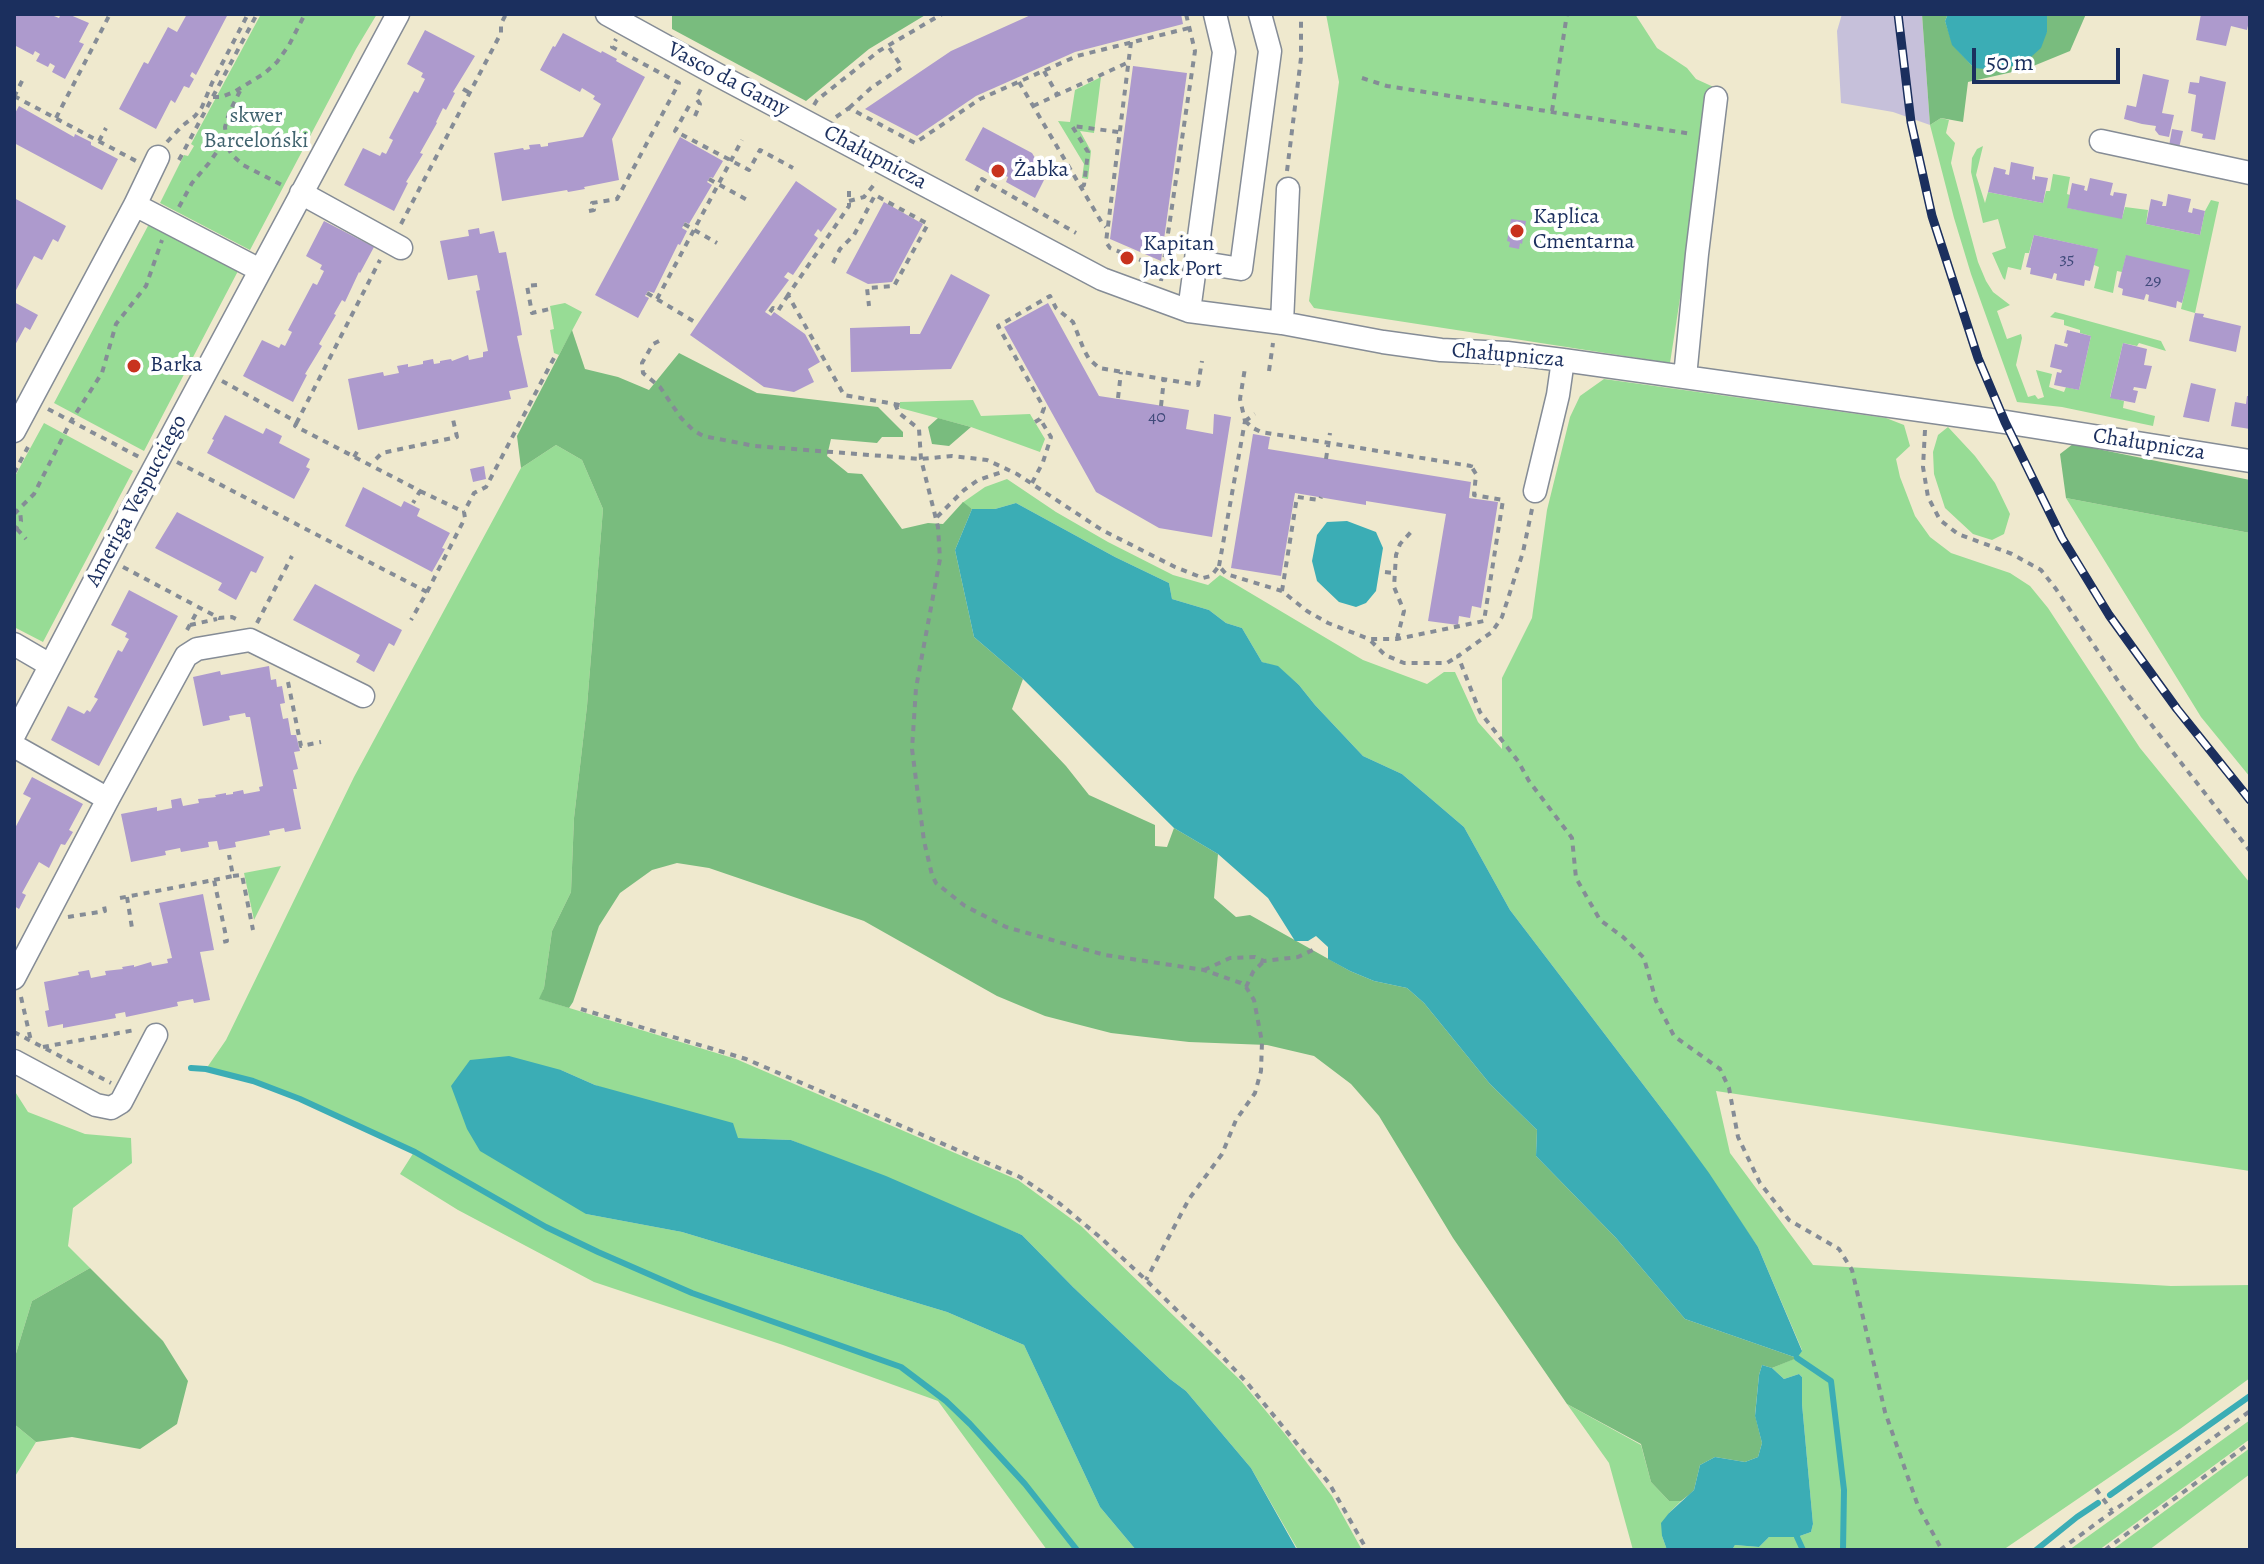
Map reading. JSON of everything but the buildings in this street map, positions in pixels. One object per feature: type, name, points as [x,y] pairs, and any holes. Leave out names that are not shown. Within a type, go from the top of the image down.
[{"type":"street","name":"Ameriga Vespucciego","points":[[14,735],[260,270],[294,190],[398,14]]},
{"type":"street","name":"Vasco da Gamy","points":[[607,14],[806,122]]},
{"type":"street","points":[[1189,311],[1224,52],[1215,14]]},
{"type":"street","points":[[1197,262],[1241,269],[1270,51],[1260,14]]},
{"type":"street","points":[[1685,377],[1716,98]]},
{"type":"street","name":"Chałupnicza","points":[[806,122],[1102,279],[1189,311],[1278,330],[1441,350],[1507,353],[1563,360],[1927,411],[2250,461]]},
{"type":"street","points":[[2101,141],[2250,173]]},
{"type":"street","points":[[14,431],[135,205],[163,163]]},
{"type":"street","points":[[1278,330],[1288,189]]},
{"type":"street","points":[[294,190],[395,239]]},
{"type":"street","points":[[135,205],[260,270]]},
{"type":"street","points":[[1535,491],[1558,395],[1563,360]]},
{"type":"street","points":[[17,985],[108,799],[186,656],[197,649],[250,640],[363,696]]},
{"type":"street","points":[[14,644],[50,665]]},
{"type":"street","points":[[14,746],[108,799]]},
{"type":"street","points":[[14,1061],[96,1105],[111,1108],[121,1102],[152,1044]]},
{"type":"path","points":[[56,118],[110,14]]},
{"type":"path","points":[[163,163],[171,138],[195,116],[210,96],[248,14]]},
{"type":"path","points":[[163,163],[210,96],[257,14]]},
{"type":"path","points":[[210,96],[221,97],[241,89],[265,73],[289,45],[305,14]]},
{"type":"path","points":[[411,620],[465,518],[461,511],[295,426],[501,33],[506,14]]},
{"type":"path","points":[[806,122],[817,100],[888,46],[942,14]]},
{"type":"path","points":[[1131,42],[1106,242],[1110,248],[1164,269],[1195,51],[1186,14]]},
{"type":"path","points":[[1288,189],[1286,184],[1301,58],[1301,14]]},
{"type":"path","points":[[1552,111],[1567,14]]},
{"type":"path","points":[[849,108],[915,143],[980,99],[1077,56],[1189,28]]},
{"type":"path","points":[[589,211],[594,210],[592,203],[617,199],[679,83],[612,47],[619,35]]},
{"type":"path","points":[[831,120],[902,67],[888,46]]},
{"type":"path","points":[[1033,106],[1129,62]]},
{"type":"path","points":[[1044,71],[1057,94]]},
{"type":"path","points":[[1362,78],[1387,86],[1711,137]]},
{"type":"path","points":[[23,79],[14,96],[99,141],[163,163]]},
{"type":"path","points":[[695,116],[700,104],[696,98],[705,82]]},
{"type":"path","points":[[1019,82],[1106,227]]},
{"type":"path","points":[[241,89],[225,127],[225,140],[232,155],[243,165],[294,190]]},
{"type":"path","points":[[463,89],[470,93]]},
{"type":"path","points":[[689,106],[675,131],[749,170],[760,150],[793,168]]},
{"type":"path","points":[[1081,187],[1084,185],[1088,152],[1072,126],[1119,132]]},
{"type":"path","points":[[99,141],[106,128]]},
{"type":"path","points":[[14,514],[34,494],[71,421],[102,373],[116,324],[146,286],[155,257],[192,183],[225,140]]},
{"type":"path","points":[[657,299],[742,140]]},
{"type":"path","points":[[849,201],[864,197],[881,176]]},
{"type":"path","points":[[709,179],[749,201]]},
{"type":"path","points":[[973,197],[982,179],[1076,233]]},
{"type":"path","points":[[770,312],[773,308],[778,311],[849,206],[849,191]]},
{"type":"path","points":[[833,263],[840,249],[854,235],[875,195],[928,224],[894,286],[867,288],[869,306]]},
{"type":"path","points":[[684,224],[717,243]]},
{"type":"path","points":[[537,285],[527,286],[532,313],[550,309]]},
{"type":"path","points":[[647,293],[698,324]]},
{"type":"path","points":[[788,295],[844,395],[898,404],[899,413],[919,429],[921,459],[936,518],[940,559],[916,688],[912,749],[924,841],[936,883],[965,906],[1006,927],[1105,955],[1204,970],[1235,980],[1246,987],[1254,1000],[1262,1042],[1261,1071],[1255,1093],[1236,1120],[1222,1154],[1189,1199],[1146,1280]]},
{"type":"path","points":[[1032,483],[1051,437],[1037,420],[1044,408],[998,326],[1050,296],[1056,308],[1073,322],[1089,359],[1099,368],[1198,385],[1202,361]]},
{"type":"path","points":[[1269,371],[1278,330]]},
{"type":"path","points":[[659,341],[653,344],[642,363],[643,373],[660,387],[688,426],[703,436],[755,446],[921,459],[969,457],[987,460],[1032,483],[1102,530],[1203,578],[1211,576],[1219,566],[1245,421],[1240,399],[1245,368]]},
{"type":"path","points":[[461,511],[474,493],[486,487],[555,356]]},
{"type":"path","points":[[206,372],[297,422]]},
{"type":"path","points":[[1118,398],[1121,372]]},
{"type":"path","points":[[1161,406],[1164,379]]},
{"type":"path","points":[[30,400],[144,459]]},
{"type":"path","points":[[1927,411],[1923,467],[1928,497],[1940,520],[1958,534],[2012,554],[2041,570],[2122,687],[2250,851]]},
{"type":"path","points":[[1245,421],[1255,414]]},
{"type":"path","points":[[376,459],[382,453],[457,437],[452,415]]},
{"type":"path","points":[[1219,566],[1226,574],[1282,591],[1328,623],[1369,639],[1397,639],[1484,621],[1503,500],[1474,495],[1476,474],[1472,463],[1261,432],[1245,421]]},
{"type":"path","points":[[1326,459],[1330,433]]},
{"type":"path","points":[[354,457],[358,450]]},
{"type":"path","points":[[175,461],[427,592]]},
{"type":"path","points":[[936,518],[978,480],[1007,470]]},
{"type":"path","points":[[413,503],[420,491]]},
{"type":"path","points":[[1369,639],[1385,655],[1404,663],[1447,663],[1492,632],[1510,597],[1535,491]]},
{"type":"path","points":[[1282,591],[1297,497],[1320,500],[1321,497]]},
{"type":"path","points":[[20,510],[21,521],[16,530],[26,539]]},
{"type":"path","points":[[1397,639],[1404,611],[1394,587],[1394,573],[1400,544],[1411,532]]},
{"type":"path","points":[[255,628],[292,556]]},
{"type":"path","points":[[107,558],[219,618]]},
{"type":"path","points":[[1385,572],[1394,573]]},
{"type":"path","points":[[190,625],[232,617],[243,622]]},
{"type":"path","points":[[1458,656],[1480,712],[1572,838],[1576,878],[1600,920],[1644,958],[1656,1001],[1674,1036],[1720,1069],[1729,1088],[1738,1137],[1760,1183],[1789,1220],[1839,1249],[1852,1270],[1885,1412],[1918,1506],[1942,1550]]},
{"type":"path","points":[[286,668],[301,746],[321,742]]},
{"type":"path","points":[[229,855],[233,876]]},
{"type":"path","points":[[132,928],[123,898],[242,875],[253,930]]},
{"type":"path","points":[[214,880],[227,941],[218,943]]},
{"type":"path","points":[[56,919],[105,911],[103,901]]},
{"type":"path","points":[[1204,970],[1230,958],[1255,957],[1264,961],[1298,957],[1317,948]]},
{"type":"path","points":[[1246,987],[1253,972],[1264,961]]},
{"type":"path","points":[[17,985],[31,1041]]},
{"type":"path","points":[[581,1009],[746,1059],[1020,1177],[1059,1203],[1101,1238],[1205,1338],[1284,1426],[1329,1483],[1367,1550]]},
{"type":"path","points":[[43,1047],[142,1029],[143,1037],[138,1048],[152,1044]]},
{"type":"path","points":[[14,1032],[126,1092]]},
{"type":"path","points":[[2060,1550],[2250,1411]]},
{"type":"path","points":[[2105,1550],[2250,1443]]},
{"type":"path","points":[[2096,1489],[2112,1511]]},
{"type":"shaded area","points":[[1842,14],[1922,14],[1930,125],[1893,112],[1841,103],[1837,31]]},
{"type":"green space","name":"skwer Barceloński","points":[[261,14],[377,14],[250,250],[160,203],[184,155],[188,156],[194,146],[191,144]]},
{"type":"green space","points":[[672,14],[927,14],[869,49],[806,101],[672,29]]},
{"type":"green space","points":[[1326,14],[1635,14],[1657,48],[1687,68],[1696,79],[1727,97],[1721,145],[1687,253],[1670,363],[1314,308],[1309,301],[1339,82]]},
{"type":"green space","points":[[1922,14],[1948,14],[1945,21],[1953,45],[1974,68],[2047,32],[2047,14],[2086,14],[2070,51],[2026,69],[1968,82],[1963,122],[1941,118],[1930,125]]},
{"type":"green space","points":[[1101,77],[1094,133],[1080,131],[1091,151],[1088,179],[1082,178],[1084,164],[1058,121],[1070,122],[1075,90]]},
{"type":"green space","points":[[1941,118],[1949,120],[1946,133],[1955,143],[1951,163],[1978,262],[1993,292],[2010,305],[1997,311],[2007,339],[2021,334],[2016,365],[2028,397],[2044,397],[2036,370],[2052,374],[2049,387],[2064,392],[2066,387],[2079,390],[2091,336],[2064,325],[2064,320],[2050,317],[2055,312],[2161,341],[2166,351],[2139,343],[2137,346],[2123,343],[2110,397],[2124,401],[2123,408],[2155,416],[2153,426],[2062,407],[2017,402],[1954,218],[1930,125]]},
{"type":"green space","points":[[1983,146],[1976,175],[1985,203],[1988,192],[2043,203],[2046,191],[2050,191],[2053,174],[2070,177],[2068,208],[2122,218],[2125,207],[2148,210],[2146,224],[2200,235],[2205,211],[2211,200],[2219,202],[2195,313],[2181,309],[2189,271],[2126,256],[2122,272],[2117,271],[2113,293],[2094,288],[2099,267],[2094,265],[2097,249],[2034,235],[2021,270],[2008,267],[2005,280],[1992,253],[2006,248],[1998,219],[1983,223],[1971,172],[1972,158]]},
{"type":"green space","points":[[149,224],[238,271],[144,451],[54,403]]},
{"type":"green space","points":[[565,303],[582,312],[559,355],[554,353],[550,306]]},
{"type":"green space","points":[[572,330],[585,369],[618,377],[649,390],[679,353],[757,393],[878,407],[903,432],[903,437],[882,437],[877,443],[831,439],[827,456],[848,473],[862,474],[902,529],[928,523],[943,524],[963,502],[972,509],[955,550],[974,637],[1023,679],[1012,709],[1089,795],[1155,825],[1155,846],[1167,847],[1174,828],[1218,854],[1214,898],[1236,917],[1250,915],[1350,971],[1374,981],[1407,988],[1424,1003],[1490,1084],[1537,1130],[1536,1156],[1616,1238],[1685,1319],[1797,1358],[1772,1368],[1762,1365],[1755,1415],[1762,1443],[1758,1457],[1745,1462],[1715,1457],[1700,1465],[1694,1490],[1690,1494],[1681,1501],[1669,1501],[1651,1482],[1641,1444],[1567,1404],[1453,1238],[1379,1116],[1351,1084],[1314,1056],[1267,1045],[1189,1042],[1111,1033],[1045,1016],[997,996],[864,921],[709,868],[677,863],[652,870],[620,893],[599,926],[569,1008],[539,999],[544,988],[552,931],[571,892],[574,818],[587,706],[603,509],[582,460],[556,445],[521,468],[517,436]]},
{"type":"green space","points":[[1604,379],[1886,418],[1904,425],[1910,446],[1896,459],[1900,477],[1915,516],[1930,537],[1951,553],[2010,573],[2030,586],[2048,608],[2140,748],[2250,883],[2250,1171],[1716,1091],[1730,1153],[1813,1265],[2171,1286],[2250,1285],[2250,1378],[2003,1550],[1732,1550],[1735,1545],[1759,1547],[1769,1537],[1797,1537],[1811,1532],[1813,1524],[1802,1377],[1799,1374],[1784,1379],[1772,1368],[1796,1358],[1802,1350],[1758,1247],[1671,1121],[1510,910],[1464,827],[1402,774],[1363,756],[1299,685],[1278,667],[1262,662],[1242,628],[1226,623],[1209,610],[1172,599],[1169,583],[1016,503],[995,509],[972,509],[962,503],[985,487],[1007,479],[1056,512],[1173,575],[1208,585],[1220,575],[1363,660],[1427,684],[1444,672],[1455,672],[1478,722],[1502,749],[1502,678],[1532,618],[1547,510],[1570,417],[1580,396]]},
{"type":"green space","points":[[973,400],[981,416],[1030,414],[1045,439],[1040,452],[971,427],[900,408],[900,402]]},
{"type":"green space","points":[[938,418],[971,427],[949,446],[932,444],[928,427]]},
{"type":"green space","points":[[44,423],[133,471],[43,642],[14,627],[14,478]]},
{"type":"green space","points":[[1948,427],[1995,483],[2010,514],[2004,534],[1992,540],[1973,534],[1945,508],[1934,474],[1933,452],[1938,435]]},
{"type":"green space","points":[[2073,444],[2250,480],[2250,533],[2066,498],[2060,454]]},
{"type":"green space","points":[[556,445],[582,460],[603,509],[587,706],[574,818],[571,892],[552,931],[540,999],[736,1059],[1018,1180],[1081,1226],[1241,1381],[1332,1496],[1362,1550],[1298,1550],[1251,1468],[1186,1391],[1073,1287],[1022,1235],[791,1140],[737,1138],[561,1070],[586,1214],[682,1232],[947,1312],[1024,1345],[1100,1507],[1136,1550],[1047,1550],[938,1401],[594,1282],[458,1210],[400,1174],[414,1152],[300,1099],[253,1081],[206,1069],[226,1040],[354,777],[521,468]]},
{"type":"green space","points":[[2066,498],[2250,533],[2250,777],[2201,717]]},
{"type":"green space","points":[[281,866],[254,920],[244,873]]},
{"type":"green space","points":[[14,1090],[28,1112],[85,1134],[131,1138],[132,1163],[73,1208],[68,1246],[90,1268],[32,1301],[14,1360]]},
{"type":"green space","points":[[90,1268],[163,1341],[188,1381],[177,1424],[140,1449],[72,1437],[36,1442],[14,1424],[14,1360],[32,1301]]},
{"type":"green space","points":[[1567,1404],[1641,1445],[1651,1482],[1669,1501],[1681,1501],[1669,1513],[1662,1536],[1667,1550],[1633,1550],[1609,1463]]},
{"type":"green space","points":[[2250,1420],[2250,1439],[2099,1550],[2069,1550]]},
{"type":"green space","points":[[14,1424],[36,1442],[14,1478]]},
{"type":"green space","points":[[2250,1448],[2250,1474],[2149,1550],[2112,1550]]},
{"type":"water","points":[[1948,14],[2047,14],[2047,32],[2041,48],[2023,64],[1996,70],[1974,68],[1952,45],[1945,21]]},
{"type":"water","points":[[1016,503],[1169,583],[1172,599],[1209,610],[1226,623],[1242,628],[1262,662],[1278,666],[1299,685],[1363,756],[1402,774],[1464,827],[1510,910],[1671,1121],[1758,1247],[1802,1351],[1797,1358],[1685,1319],[1616,1238],[1536,1156],[1537,1130],[1490,1084],[1424,1003],[1407,988],[1374,981],[1328,959],[1328,947],[1316,936],[1308,941],[1295,941],[1268,898],[1218,854],[1174,828],[1023,679],[974,637],[955,550],[972,509],[995,509]]},
{"type":"water","points":[[1347,521],[1376,532],[1383,548],[1376,591],[1366,603],[1356,607],[1339,602],[1317,581],[1312,561],[1317,535],[1327,522]]},
{"type":"water","points":[[509,1056],[561,1070],[595,1085],[733,1123],[738,1138],[791,1140],[886,1176],[1022,1235],[1073,1287],[1186,1391],[1251,1468],[1297,1550],[1136,1550],[1100,1507],[1024,1345],[947,1312],[682,1232],[586,1214],[480,1151],[467,1129],[451,1086],[470,1060]]},
{"type":"water","points":[[1762,1365],[1772,1368],[1784,1379],[1799,1374],[1802,1377],[1813,1524],[1811,1532],[1797,1537],[1769,1537],[1759,1547],[1735,1545],[1732,1550],[1667,1550],[1661,1523],[1694,1490],[1700,1465],[1715,1457],[1745,1462],[1758,1457],[1762,1443],[1755,1416]]},
{"type":"waterway","points":[[191,1068],[253,1081],[300,1099],[415,1152],[546,1227],[598,1252],[692,1293],[901,1367],[946,1401],[970,1424],[1025,1484],[1077,1550]]},
{"type":"waterway","points":[[1797,1358],[1831,1381],[1844,1490],[1843,1550]]},
{"type":"waterway","points":[[2110,1495],[2250,1396]]},
{"type":"waterway","points":[[2036,1550],[2098,1503]]},
{"type":"waterway","points":[[1797,1537],[1803,1550]]},
{"type":"railway","points":[[1898,14],[1911,122],[1932,216],[1978,358],[2005,422],[2062,538],[2109,615],[2177,709],[2250,800]]},
{"type":"place","name":"Żabka","points":[[998,171]]},
{"type":"place","name":"Kaplica Cmentarna","points":[[1517,231]]},
{"type":"place","name":"Kapitan Jack Port","points":[[1127,258]]},
{"type":"place","name":"Barka","points":[[134,366]]}]
